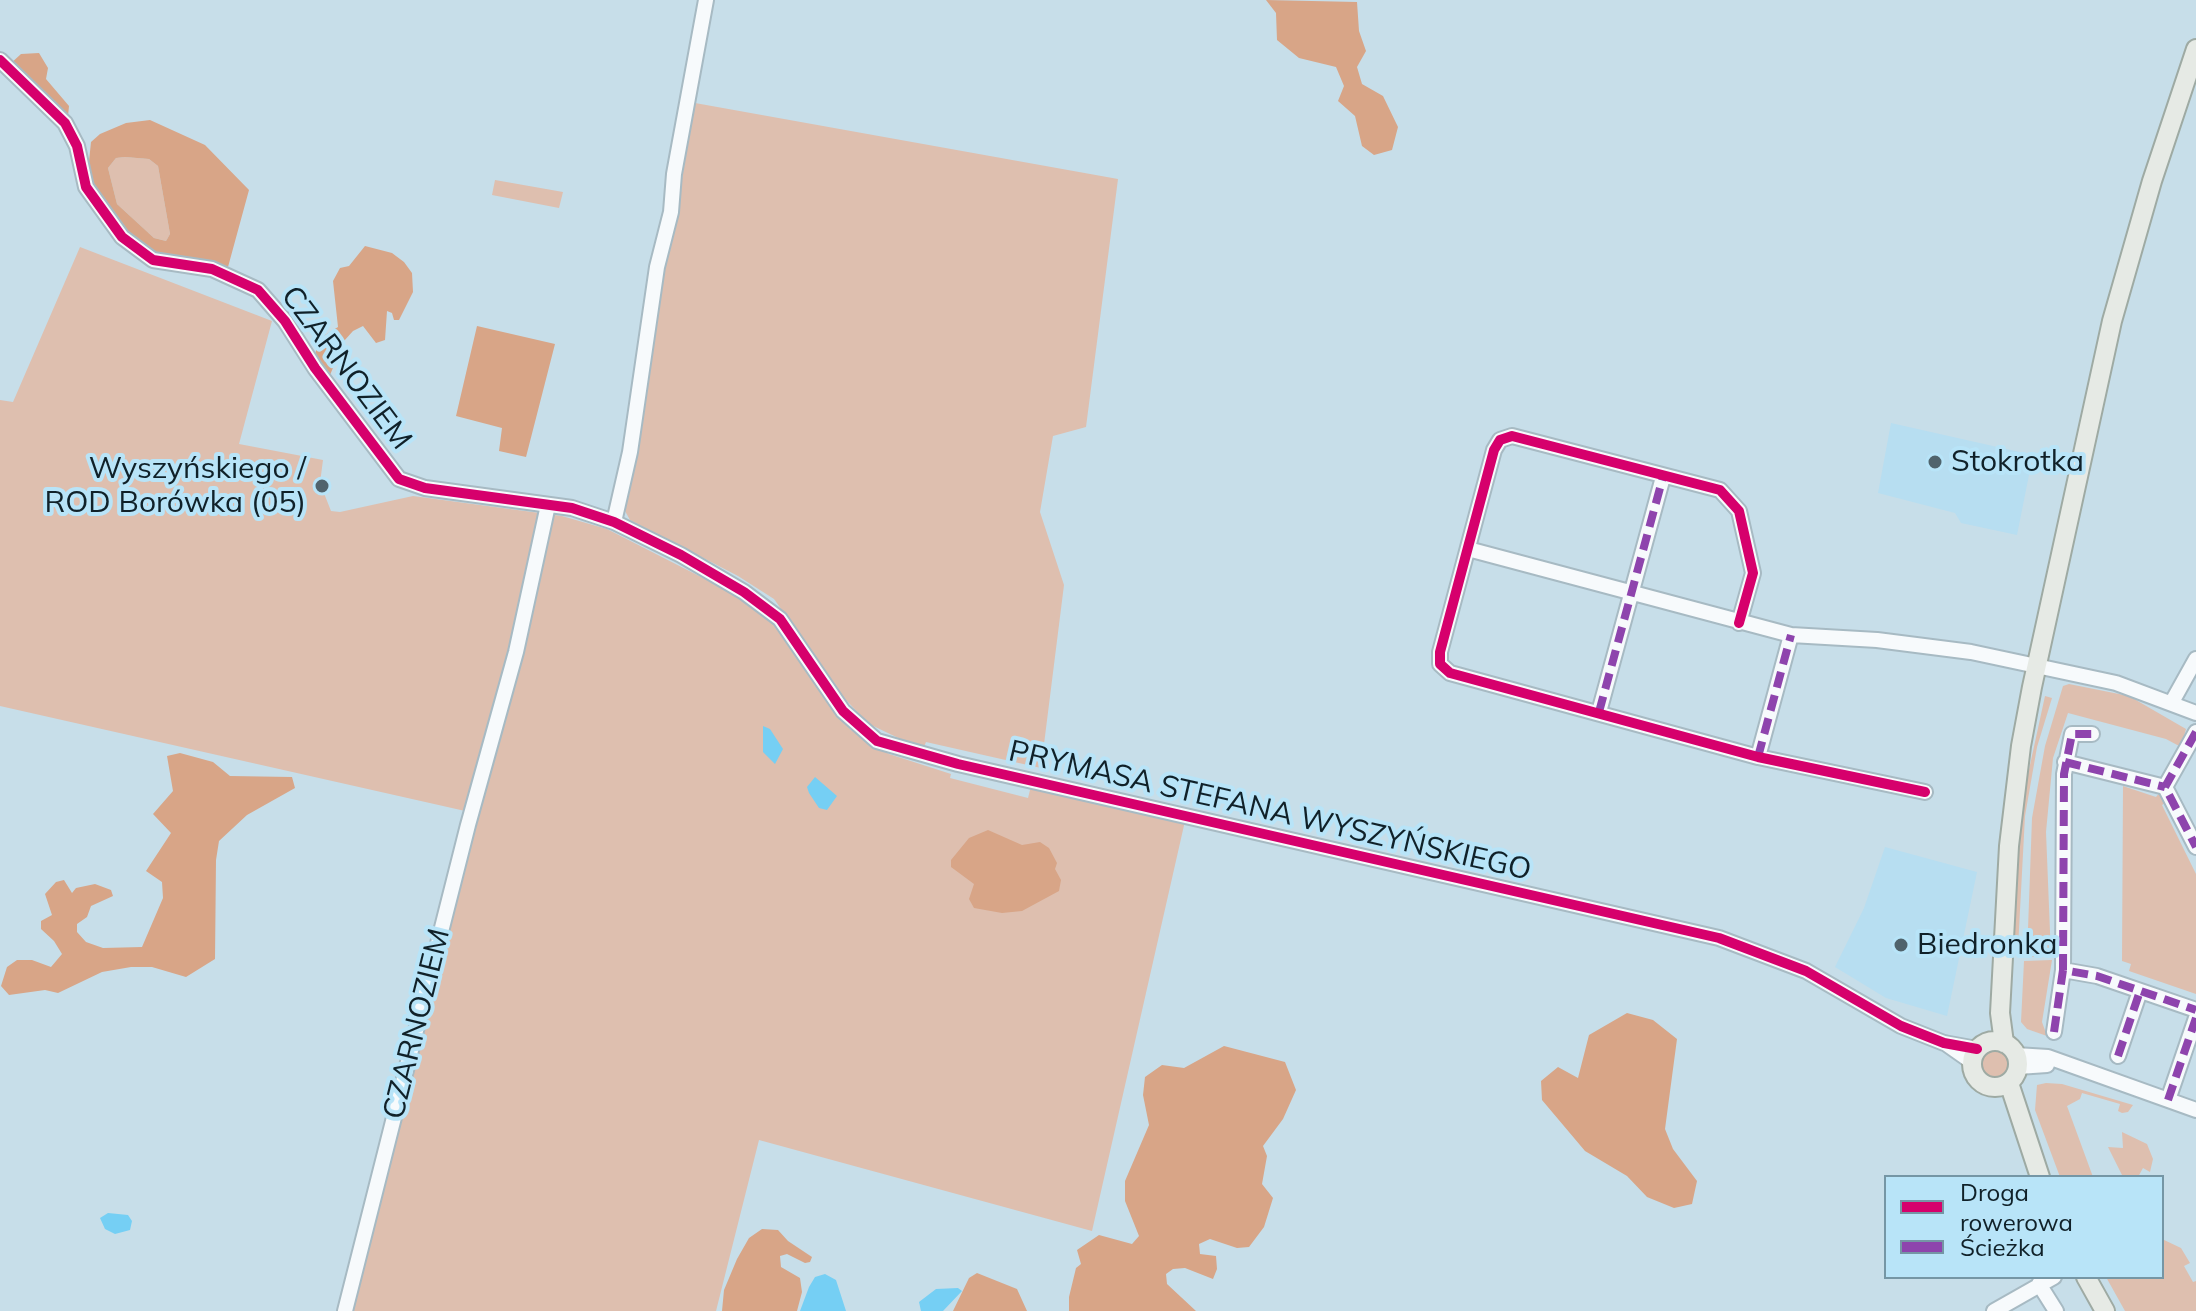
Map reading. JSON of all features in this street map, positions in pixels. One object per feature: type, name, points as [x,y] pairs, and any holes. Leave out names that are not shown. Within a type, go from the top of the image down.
[{"type":"main road","points":[[2030,1175],[1998,1061],[2015,784],[2036,666],[2112,321],[2152,181],[2196,49]]},
{"type":"main road","points":[[1998,1061],[2039,1175]]},
{"type":"main road","points":[[2075,1279],[2093,1311]]},
{"type":"main road","points":[[2087,1279],[2105,1311]]},
{"type":"street","points":[[614,522],[630,452],[657,267],[671,212],[674,174],[706,0]]},
{"type":"street","name":"CZARNOZIEM","points":[[0,60],[65,123],[77,146],[86,187],[122,237],[153,260],[212,269],[234,276],[258,290],[285,321],[315,368],[399,479],[425,488],[572,508],[614,522]]},
{"type":"street","points":[[1739,623],[1753,573],[1739,511],[1720,490],[1512,436],[1500,440],[1494,450],[1440,652],[1440,664],[1450,673],[1758,757],[1925,792]]},
{"type":"street","points":[[1599,712],[1663,477]]},
{"type":"street","name":"CZARNOZIEM","points":[[345,1311],[464,839],[516,652],[548,505]]},
{"type":"street","name":"PRYMASA STEFANA WYSZYŃSKIEGO","points":[[614,522],[681,555],[768,608],[780,619],[843,711],[868,734],[892,747],[1719,938],[1806,971],[1891,1021],[1944,1043],[1998,1061],[2059,1064],[2196,1110]]},
{"type":"street","points":[[1468,549],[1791,635],[1877,640],[1971,652],[2116,683],[2196,713]]},
{"type":"street","points":[[1758,757],[1791,635]]},
{"type":"street","points":[[2172,702],[2196,659]]},
{"type":"street","points":[[2165,787],[2196,732]]},
{"type":"street","points":[[2054,1032],[2063,970],[2065,762],[2072,734],[2092,734]]},
{"type":"street","points":[[2065,762],[2165,787],[2196,847]]},
{"type":"street","points":[[2063,970],[2097,976],[2196,1010]]},
{"type":"street","points":[[2118,1056],[2140,991]]},
{"type":"street","points":[[2168,1100],[2196,1018]]},
{"type":"street","points":[[1994,1311],[2050,1279]]},
{"type":"street","points":[[2039,1284],[2056,1311]]},
{"type":"shaded area","points":[[1266,0],[1357,2],[1359,31],[1366,51],[1357,67],[1362,84],[1383,96],[1398,127],[1392,150],[1374,155],[1362,146],[1355,116],[1338,101],[1344,86],[1336,67],[1299,58],[1277,40],[1276,13]]},
{"type":"shaded area","points":[[39,53],[48,68],[46,79],[69,106],[68,116],[9,65],[21,54]]},
{"type":"shaded area","points":[[695,103],[1118,179],[1086,427],[1053,436],[1040,512],[1064,585],[1041,768],[926,742],[924,747],[911,744],[869,724],[844,698],[774,599],[738,576],[630,520],[625,511],[665,260],[670,248]]},
{"type":"shaded area","points":[[150,120],[205,145],[249,190],[228,267],[150,253],[123,232],[96,197],[88,171],[91,142],[100,134],[126,123]],"holes":[[[116,158],[149,159],[158,166],[170,234],[166,241],[154,238],[117,204],[108,168]]]},
{"type":"shaded area","points":[[116,158],[149,159],[158,166],[170,234],[166,241],[154,238],[117,204],[108,168]]},
{"type":"shaded area","points":[[495,180],[563,192],[559,208],[492,195]]},
{"type":"shaded area","points":[[365,246],[392,253],[404,262],[412,273],[413,292],[399,320],[394,320],[392,313],[387,311],[385,340],[376,343],[363,326],[353,331],[344,341],[330,375],[319,366],[315,354],[320,338],[338,327],[333,281],[340,268],[349,266]]},
{"type":"shaded area","points":[[80,247],[272,321],[239,444],[323,460],[320,483],[331,511],[340,512],[413,496],[562,516],[607,529],[754,604],[774,621],[838,717],[851,730],[889,754],[951,774],[950,778],[1028,798],[1031,786],[1185,821],[1092,1231],[759,1140],[716,1311],[349,1311],[474,813],[0,706],[0,400],[13,402]]},
{"type":"shaded area","points":[[477,326],[555,344],[526,457],[499,451],[502,428],[456,416]]},
{"type":"shaded area","points":[[1891,423],[2033,455],[2017,535],[1961,523],[1955,513],[1878,493]]},
{"type":"shaded area","points":[[2069,684],[2129,696],[2186,729],[2181,747],[2166,739],[2068,713],[2053,758],[2046,832],[2051,957],[2027,957],[2032,818],[2045,746],[2063,686]]},
{"type":"shaded area","points":[[2045,696],[2052,698],[2037,747],[2025,816],[2018,948],[2014,948],[2012,931],[2020,811]]},
{"type":"shaded area","points":[[180,753],[213,762],[230,776],[292,777],[295,788],[247,815],[219,841],[215,959],[186,977],[152,967],[131,967],[102,972],[58,993],[45,990],[9,995],[1,986],[7,967],[17,960],[32,960],[51,967],[62,954],[41,929],[41,921],[52,915],[45,894],[56,882],[64,880],[72,893],[76,888],[95,884],[111,890],[113,896],[91,906],[87,917],[77,924],[77,932],[86,942],[103,948],[142,947],[163,898],[162,882],[146,871],[171,833],[153,814],[173,791],[167,756]]},
{"type":"shaded area","points":[[2123,786],[2156,797],[2161,791],[2168,801],[2162,805],[2196,874],[2196,994],[2129,971],[2131,964],[2122,961]]},
{"type":"shaded area","points":[[988,830],[1022,845],[1040,842],[1049,848],[1061,880],[1059,891],[1022,911],[1002,913],[974,908],[969,899],[974,884],[951,867],[951,860],[969,838]]},
{"type":"shaded area","points":[[1885,847],[1977,872],[1947,1016],[1886,998],[1835,967],[1864,908]]},
{"type":"shaded area","points":[[2052,960],[2042,1022],[2047,1036],[2027,1029],[2021,1022],[2024,961]]},
{"type":"shaded area","points":[[1627,1013],[1653,1020],[1677,1039],[1665,1129],[1673,1149],[1697,1181],[1692,1204],[1674,1208],[1647,1197],[1627,1176],[1585,1151],[1542,1100],[1541,1081],[1558,1067],[1578,1078],[1589,1035]]},
{"type":"shaded area","points":[[1224,1046],[1285,1062],[1296,1090],[1283,1119],[1263,1146],[1267,1156],[1262,1184],[1273,1198],[1264,1227],[1249,1247],[1237,1248],[1210,1239],[1199,1244],[1200,1254],[1216,1256],[1217,1269],[1213,1279],[1185,1268],[1173,1269],[1166,1274],[1167,1284],[1196,1311],[1069,1311],[1076,1268],[1081,1264],[1077,1250],[1099,1235],[1132,1244],[1139,1236],[1125,1201],[1125,1181],[1149,1125],[1143,1095],[1145,1077],[1162,1065],[1184,1068]]},
{"type":"shaded area","points":[[1996,1050],[2007,1054],[2011,1065],[2007,1076],[1996,1080],[1985,1076],[1981,1065],[1985,1054]]},
{"type":"shaded area","points":[[2062,1084],[2133,1105],[2128,1112],[2122,1113],[2118,1111],[2120,1104],[2082,1093],[2080,1099],[2067,1106],[2092,1175],[2059,1175],[2035,1110],[2037,1085]]},
{"type":"shaded area","points":[[2122,1132],[2147,1144],[2153,1159],[2150,1172],[2143,1168],[2139,1175],[2122,1175],[2108,1147],[2123,1148]]},
{"type":"shaded area","points":[[762,1229],[778,1230],[812,1257],[810,1262],[805,1263],[787,1254],[780,1256],[781,1267],[800,1278],[802,1292],[797,1311],[722,1311],[724,1290],[737,1259],[749,1238]]},
{"type":"shaded area","points":[[2164,1240],[2181,1248],[2190,1263],[2184,1266],[2193,1282],[2196,1281],[2196,1311],[2125,1311],[2107,1279],[2164,1279]]},
{"type":"shaded area","points":[[977,1273],[1017,1289],[1027,1311],[953,1311],[969,1278]]},
{"type":"water","points":[[763,726],[770,729],[783,749],[775,764],[763,752]]},
{"type":"water","points":[[815,777],[837,796],[827,810],[819,808],[809,793],[807,787]]},
{"type":"water","points":[[108,1213],[128,1215],[132,1221],[130,1230],[115,1234],[105,1229],[100,1218]]},
{"type":"water","points":[[825,1274],[836,1280],[846,1311],[800,1311],[815,1277]]},
{"type":"water","points":[[958,1288],[962,1291],[943,1311],[921,1311],[919,1302],[936,1289]]},
{"type":"marked path","points":[[1599,712],[1663,477]]},
{"type":"marked path","points":[[1758,757],[1791,635]]},
{"type":"marked path","points":[[2196,732],[2165,787],[2196,847]]},
{"type":"marked path","points":[[2063,970],[2064,774],[2072,734],[2092,734]]},
{"type":"marked path","points":[[2065,762],[2165,787]]},
{"type":"marked path","points":[[2054,1032],[2063,970],[2097,976],[2196,1010]]},
{"type":"marked path","points":[[2118,1056],[2140,991]]},
{"type":"marked path","points":[[2168,1100],[2196,1018]]},
{"type":"cycle path","points":[[0,60],[65,123],[77,146],[86,187],[122,237],[153,260],[212,269],[258,290],[285,321],[315,368],[399,479],[425,488],[572,508],[614,522],[681,555],[744,592],[780,619],[843,711],[877,741],[958,764],[1719,938],[1806,971],[1901,1026],[1944,1043],[1977,1049]]},
{"type":"cycle path","points":[[1739,623],[1753,573],[1739,511],[1720,490],[1512,436],[1500,440],[1494,450],[1440,652],[1440,664],[1450,673],[1758,757],[1925,792]]},
{"type":"place","name":"Stokrotka","points":[[1935,462]]},
{"type":"place","name":"Wyszyńskiego / ROD Borówka (05)","points":[[322,486]]},
{"type":"place","name":"Biedronka","points":[[1901,945]]}]
